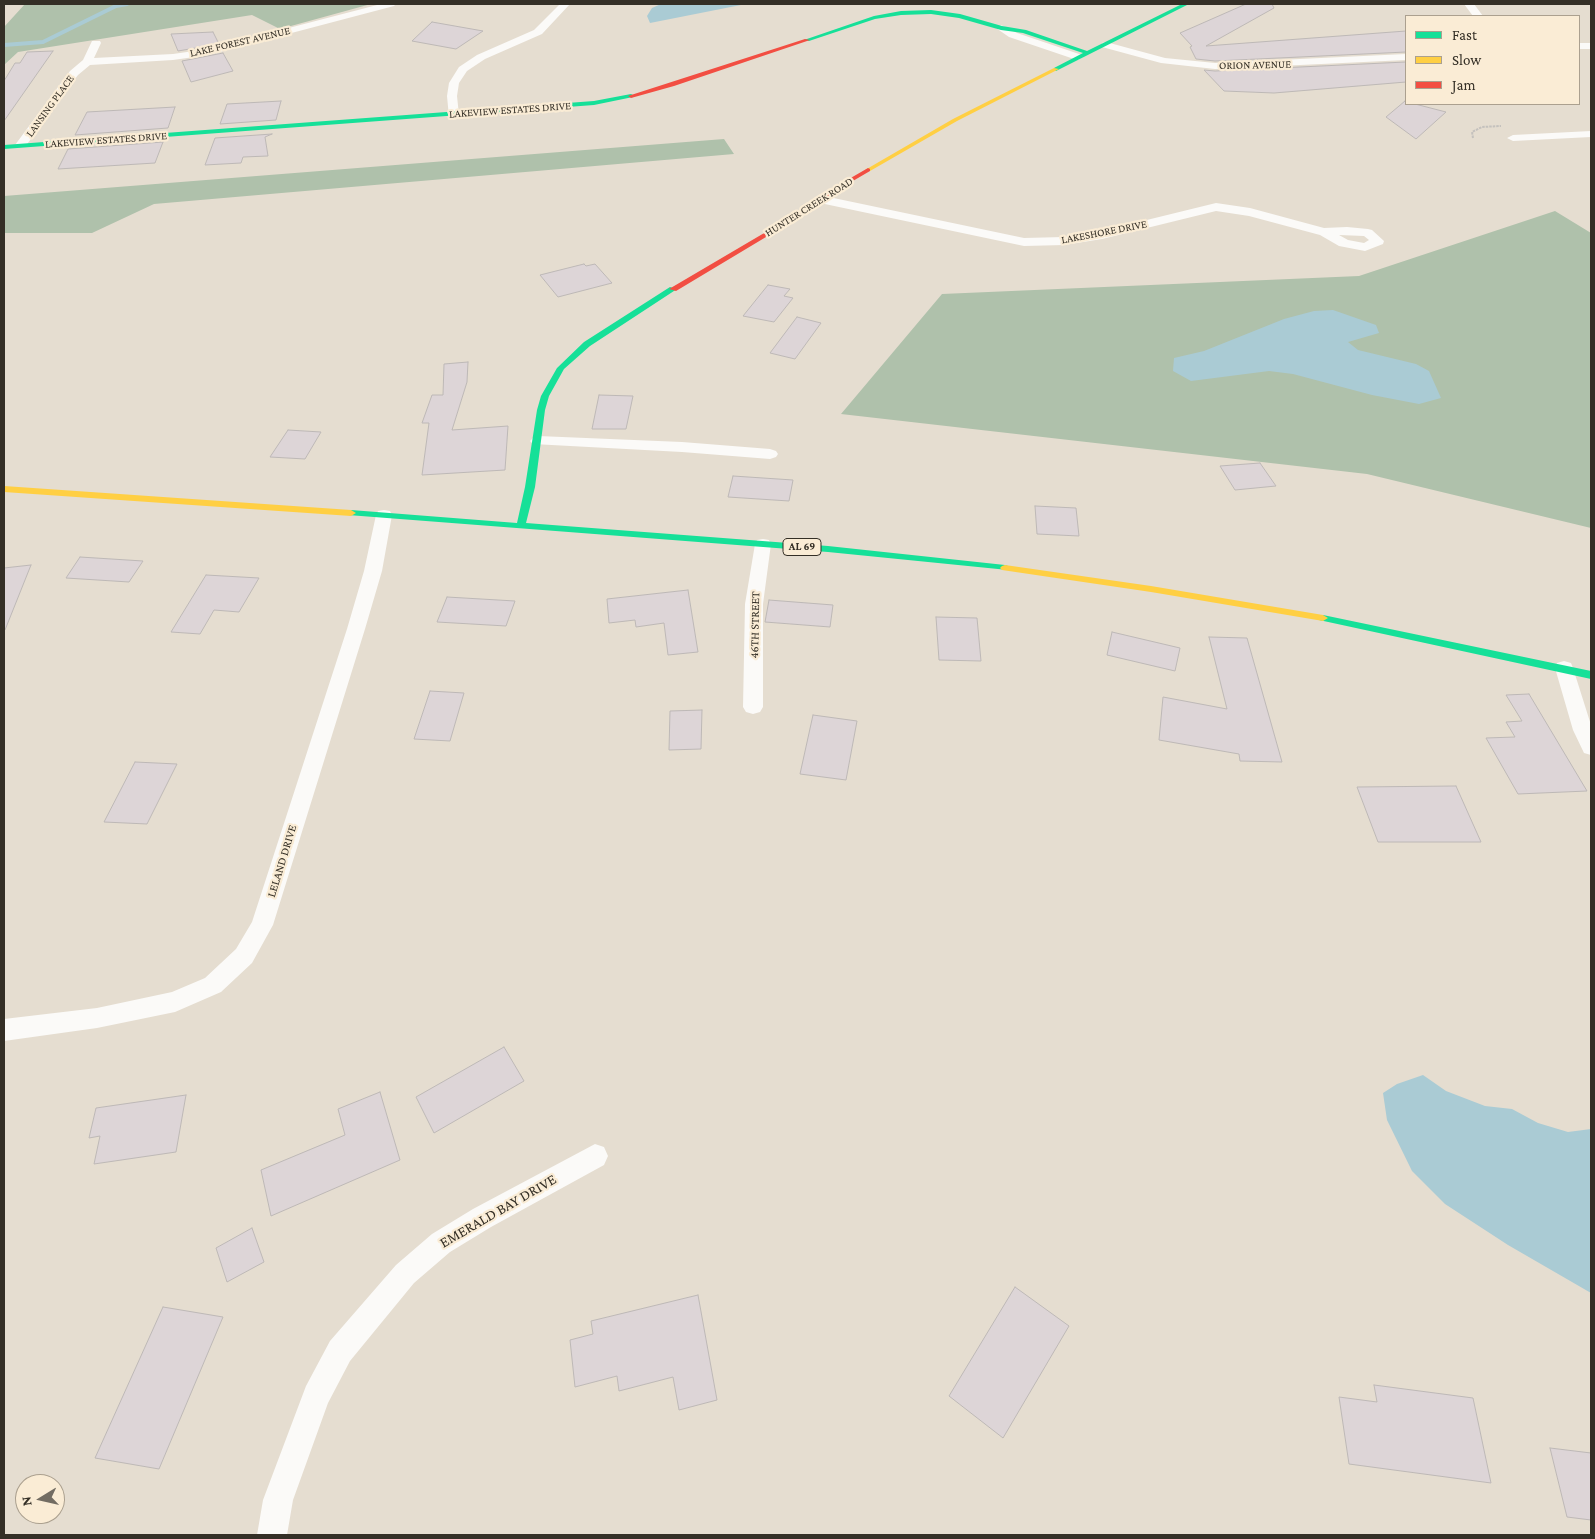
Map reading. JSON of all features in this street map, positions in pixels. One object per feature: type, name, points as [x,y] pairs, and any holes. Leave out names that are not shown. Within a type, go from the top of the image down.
[{"type":"main road","name":"HUNTER CREEK ROAD","points":[[521,524],[530,487],[541,410],[545,396],[561,368],[573,355],[662,296],[824,200],[844,184],[900,151],[955,120],[1186,4]]},
{"type":"main road","name":"LAKEVIEW ESTATES DRIVE","points":[[4,147],[567,106],[627,97],[672,85],[874,18],[900,13],[946,13],[1001,28],[1024,31],[1083,55]]},
{"type":"main road","name":"AL 69","points":[[4,489],[521,524],[763,544],[988,566],[1151,589],[1323,618],[1591,675]]},
{"type":"street","name":"LAKE FOREST AVENUE","points":[[87,62],[164,58],[208,52],[390,4]]},
{"type":"street","points":[[453,114],[452,96],[454,83],[463,69],[481,57],[538,32],[565,4]]},
{"type":"street","points":[[1469,4],[1477,15]]},
{"type":"street","name":"LANSING PLACE","points":[[21,146],[74,73],[87,62],[96,43]]},
{"type":"street","name":"ORION AVENUE","points":[[1106,45],[1165,61],[1215,66],[1405,57]]},
{"type":"street","points":[[1513,138],[1591,134]]},
{"type":"street","name":"LAKESHORE DRIVE","points":[[824,200],[1004,240],[1024,242],[1064,241],[1102,235],[1216,207],[1250,212],[1324,232]]},
{"type":"street","points":[[538,441],[691,448],[770,454]]},
{"type":"street","name":"LELAND DRIVE","points":[[4,1030],[97,1018],[175,1002],[213,985],[244,956],[262,924],[272,894],[296,813],[356,629],[373,571],[384,515]]},
{"type":"street","name":"46TH STREET","points":[[753,707],[754,604],[763,544]]},
{"type":"street","points":[[1564,668],[1583,730],[1591,748]]},
{"type":"street","name":"EMERALD BAY DRIVE","points":[[272,1535],[278,1500],[316,1396],[340,1350],[405,1274],[441,1243],[482,1218],[595,1156]]},
{"type":"green space","points":[[25,4],[371,4],[280,29],[252,15],[18,52],[4,65],[4,27]]},
{"type":"green space","points":[[724,139],[734,154],[154,204],[92,233],[4,233],[4,196]]},
{"type":"green space","points":[[1555,211],[1591,233],[1591,528],[1367,474],[841,414],[942,294],[1359,276]]},
{"type":"water","points":[[661,4],[746,4],[650,23],[647,16],[652,8]]},
{"type":"water","points":[[1333,310],[1376,325],[1379,333],[1348,342],[1358,350],[1416,364],[1429,371],[1441,398],[1419,404],[1372,395],[1293,374],[1269,371],[1191,381],[1173,371],[1174,358],[1204,351],[1284,319],[1314,311]]},
{"type":"water","points":[[1423,1075],[1446,1091],[1485,1106],[1512,1109],[1538,1123],[1568,1132],[1591,1129],[1591,1293],[1508,1245],[1445,1204],[1412,1171],[1387,1120],[1383,1093],[1397,1084]]},
{"type":"building","points":[[1246,4],[1272,4],[1274,8],[1206,46],[1405,31],[1405,52],[1215,61],[1196,59],[1190,47],[1192,46],[1180,33]]},
{"type":"building","points":[[432,22],[483,31],[456,49],[412,41]]},
{"type":"building","points":[[213,32],[219,44],[178,51],[171,34]]},
{"type":"building","points":[[53,51],[4,121],[4,81],[15,63],[20,63],[27,52]]},
{"type":"building","points":[[223,53],[233,71],[191,82],[182,61]]},
{"type":"building","points":[[1405,62],[1405,82],[1274,93],[1224,91],[1204,70]]},
{"type":"building","points":[[281,101],[276,120],[220,124],[227,104]]},
{"type":"building","points":[[1405,101],[1405,105],[1419,105],[1446,112],[1416,139],[1386,117]]},
{"type":"building","points":[[175,107],[168,128],[75,135],[87,112]]},
{"type":"building","points":[[272,134],[265,137],[268,156],[243,157],[241,163],[205,165],[215,138]]},
{"type":"building","points":[[163,142],[155,163],[58,169],[68,149]]},
{"type":"building","points":[[584,264],[586,266],[595,264],[612,283],[558,297],[540,275]]},
{"type":"building","points":[[768,285],[790,289],[784,296],[793,298],[774,322],[743,316]]},
{"type":"building","points":[[797,317],[821,323],[795,359],[770,353]]},
{"type":"building","points":[[468,362],[467,382],[452,430],[508,426],[505,470],[422,475],[429,423],[422,423],[432,395],[443,395],[444,364]]},
{"type":"building","points":[[599,395],[633,396],[626,429],[592,429]]},
{"type":"building","points":[[288,430],[321,432],[305,459],[270,457]]},
{"type":"building","points":[[1260,463],[1276,486],[1235,490],[1220,466]]},
{"type":"building","points":[[733,476],[793,480],[789,501],[728,497]]},
{"type":"building","points":[[1035,506],[1076,508],[1079,536],[1037,534]]},
{"type":"building","points":[[80,557],[143,561],[129,582],[66,578]]},
{"type":"building","points":[[31,565],[5,630],[4,630],[4,568]]},
{"type":"building","points":[[206,575],[259,578],[239,612],[214,610],[200,634],[171,632]]},
{"type":"building","points":[[688,590],[698,652],[668,655],[664,623],[636,627],[635,620],[609,623],[607,599]]},
{"type":"building","points":[[447,597],[515,601],[506,626],[437,622]]},
{"type":"building","points":[[769,600],[833,605],[830,627],[765,622]]},
{"type":"building","points":[[936,617],[977,618],[981,661],[939,660]]},
{"type":"building","points":[[1112,632],[1180,648],[1175,671],[1107,655]]},
{"type":"building","points":[[1209,637],[1247,638],[1282,762],[1240,761],[1239,754],[1159,740],[1163,697],[1227,709]]},
{"type":"building","points":[[430,691],[464,693],[450,741],[414,739]]},
{"type":"building","points":[[1529,694],[1587,791],[1518,794],[1486,738],[1515,737],[1506,722],[1522,721],[1506,695]]},
{"type":"building","points":[[702,710],[701,749],[669,750],[670,711]]},
{"type":"building","points":[[813,715],[857,721],[846,780],[800,774]]},
{"type":"building","points":[[135,762],[177,764],[147,824],[104,822]]},
{"type":"building","points":[[1456,786],[1481,842],[1378,842],[1357,787]]},
{"type":"building","points":[[504,1047],[524,1081],[434,1133],[416,1097]]},
{"type":"building","points":[[380,1092],[400,1160],[271,1216],[261,1170],[345,1135],[338,1109]]},
{"type":"building","points":[[186,1095],[176,1152],[94,1164],[100,1136],[89,1138],[96,1108]]},
{"type":"building","points":[[252,1228],[264,1262],[227,1282],[216,1248]]},
{"type":"building","points":[[1015,1287],[1069,1326],[1003,1438],[949,1396]]},
{"type":"building","points":[[698,1295],[717,1400],[679,1410],[673,1377],[619,1391],[617,1376],[575,1387],[570,1340],[593,1334],[591,1321]]},
{"type":"building","points":[[163,1307],[223,1317],[159,1469],[95,1458]]},
{"type":"building","points":[[1374,1385],[1473,1398],[1491,1483],[1349,1464],[1339,1397],[1377,1402]]},
{"type":"building","points":[[1550,1448],[1591,1453],[1591,1520],[1567,1517]]},
{"type":"waterway","points":[[4,45],[43,42],[116,6],[127,4]]},
{"type":"traffic: fast","points":[[1056,69],[1186,4]]},
{"type":"traffic: fast","points":[[807,40],[874,18],[901,13],[931,12],[960,16],[1001,28],[1024,31],[1087,53]]},
{"type":"traffic: fast","points":[[4,147],[594,103],[631,96]]},
{"type":"traffic: fast","points":[[521,524],[530,487],[541,410],[545,396],[561,368],[587,344],[673,289]]},
{"type":"traffic: fast","points":[[351,513],[828,549],[1005,568]]},
{"type":"traffic: fast","points":[[1323,618],[1591,675]]},
{"type":"traffic: slow","points":[[868,170],[955,120],[1056,69]]},
{"type":"traffic: slow","points":[[4,489],[351,513]]},
{"type":"traffic: slow","points":[[1005,568],[1151,589],[1323,618]]},
{"type":"traffic: jam","points":[[631,96],[672,85],[807,40]]},
{"type":"traffic: jam","points":[[673,289],[824,200],[844,184],[868,170]]}]
